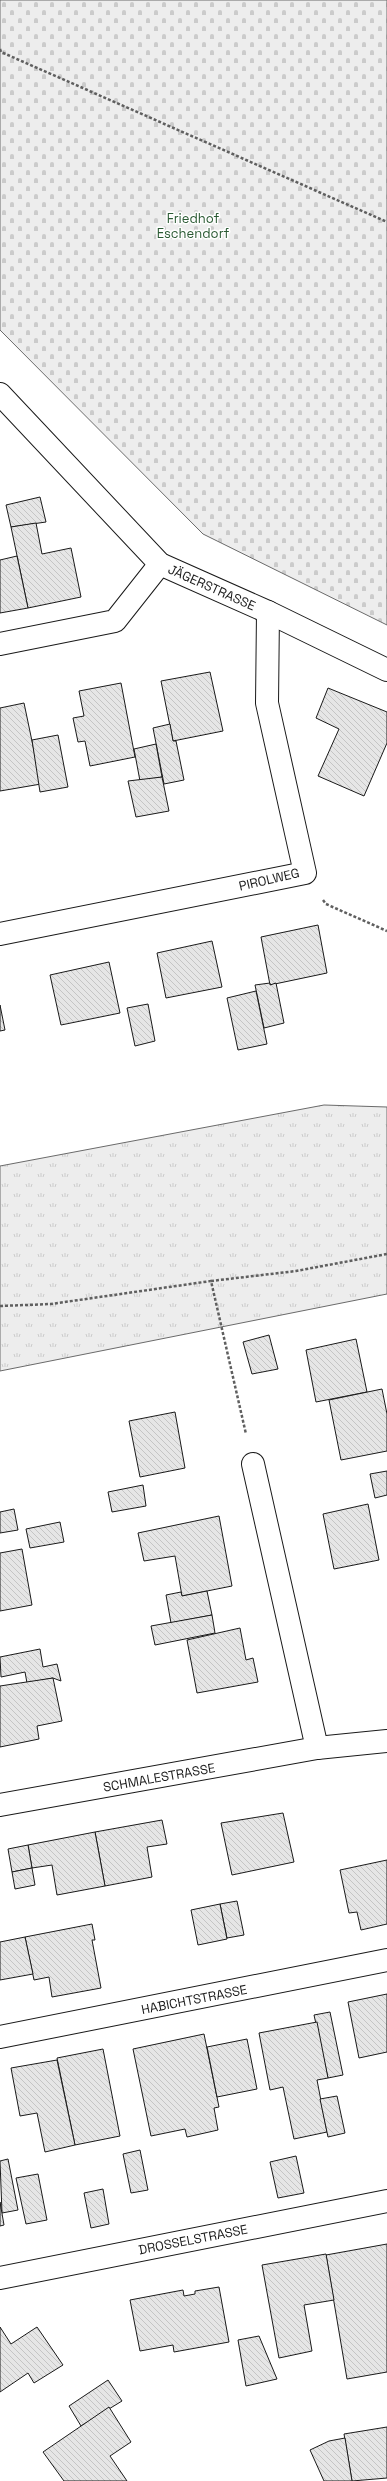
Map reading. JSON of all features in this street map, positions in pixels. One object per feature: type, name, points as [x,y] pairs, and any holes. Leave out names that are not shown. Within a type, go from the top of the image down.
[{"type":"street","name":"JÄGERSTRASSE","points":[[0,394],[160,564],[268,612],[387,670]]},
{"type":"street","points":[[0,644],[115,621],[160,564]]},
{"type":"street","name":"PIROLWEG","points":[[0,934],[305,873],[267,703],[268,612]]},
{"type":"street","points":[[253,1464],[317,1748]]},
{"type":"street","name":"SCHMALESTRASSE","points":[[0,1805],[317,1748],[387,1741]]},
{"type":"street","name":"HABICHTSTRASSE","points":[[0,2037],[387,1960]]},
{"type":"street","name":"DROSSELSTRASSE","points":[[0,2278],[387,2201]]},
{"type":"path","points":[[0,49],[8,55],[387,222]]},
{"type":"path","points":[[305,873],[326,904],[387,931]]},
{"type":"path","points":[[0,1306],[51,1304],[211,1281],[296,1271],[387,1254]]},
{"type":"path","points":[[211,1281],[253,1464]]},
{"type":"green space","name":"Friedhof Eschendorf","points":[[0,0],[387,0],[387,625],[203,534],[0,330]]},
{"type":"green space","points":[[324,1105],[387,1107],[387,1294],[0,1371],[0,1166]]},
{"type":"building","points":[[40,497],[46,522],[11,527],[6,505]]},
{"type":"building","points":[[36,523],[42,554],[71,548],[81,597],[28,608],[11,527]]},
{"type":"building","points":[[17,556],[28,608],[0,613],[0,560]]},
{"type":"building","points":[[210,672],[223,731],[173,741],[161,681]]},
{"type":"building","points":[[121,683],[135,757],[90,766],[85,741],[78,742],[73,718],[84,716],[79,691]]},
{"type":"building","points":[[328,688],[387,712],[387,743],[364,796],[318,776],[339,729],[316,718]]},
{"type":"building","points":[[24,703],[41,784],[0,791],[0,708]]},
{"type":"building","points":[[170,724],[173,741],[176,741],[184,780],[164,784],[153,728]]},
{"type":"building","points":[[58,735],[68,787],[40,792],[32,740]]},
{"type":"building","points":[[156,744],[162,777],[140,781],[134,749]]},
{"type":"building","points":[[162,777],[169,811],[136,817],[128,781]]},
{"type":"building","points":[[318,925],[327,973],[270,985],[261,937]]},
{"type":"building","points":[[212,941],[222,987],[166,998],[157,953]]},
{"type":"building","points":[[109,962],[120,1013],[61,1025],[50,975]]},
{"type":"building","points":[[270,983],[270,985],[276,983],[284,1023],[264,1028],[255,985]]},
{"type":"building","points":[[256,991],[267,1044],[238,1050],[227,998]]},
{"type":"building","points":[[148,1004],[155,1041],[135,1046],[127,1008]]},
{"type":"building","points":[[0,1005],[5,1030],[0,1031]]},
{"type":"building","points":[[269,1335],[278,1369],[252,1374],[243,1342]]},
{"type":"building","points":[[356,1339],[367,1392],[316,1402],[306,1350]]},
{"type":"building","points":[[382,1389],[387,1414],[387,1451],[341,1460],[329,1400]]},
{"type":"building","points":[[175,1412],[185,1468],[140,1477],[129,1421]]},
{"type":"building","points":[[387,1471],[387,1495],[375,1498],[370,1474]]},
{"type":"building","points":[[143,1485],[146,1506],[112,1512],[108,1492]]},
{"type":"building","points":[[368,1504],[379,1560],[334,1569],[323,1514]]},
{"type":"building","points":[[14,1509],[18,1530],[0,1533],[0,1512]]},
{"type":"building","points":[[219,1516],[232,1586],[182,1596],[175,1556],[144,1561],[138,1533]]},
{"type":"building","points":[[60,1522],[64,1542],[30,1548],[26,1529]]},
{"type":"building","points":[[22,1549],[32,1605],[0,1611],[0,1553]]},
{"type":"building","points":[[207,1591],[212,1615],[171,1623],[166,1595],[181,1592],[182,1596]]},
{"type":"building","points":[[212,1615],[215,1633],[155,1645],[151,1626]]},
{"type":"building","points":[[240,1628],[246,1660],[253,1658],[258,1682],[197,1693],[187,1640]]},
{"type":"building","points":[[40,1649],[43,1667],[57,1664],[61,1681],[53,1678],[27,1683],[25,1672],[1,1677],[0,1657]]},
{"type":"building","points":[[53,1678],[62,1721],[37,1726],[39,1739],[0,1747],[0,1686]]},
{"type":"building","points":[[283,1813],[294,1862],[232,1875],[221,1823]]},
{"type":"building","points":[[162,1820],[167,1844],[147,1847],[152,1877],[105,1886],[95,1832]]},
{"type":"building","points":[[95,1832],[105,1886],[57,1895],[52,1865],[32,1868],[28,1845]]},
{"type":"building","points":[[28,1845],[32,1868],[12,1872],[8,1849]]},
{"type":"building","points":[[387,1860],[387,1924],[361,1930],[357,1912],[349,1913],[340,1870]]},
{"type":"building","points":[[32,1868],[35,1885],[15,1889],[12,1872]]},
{"type":"building","points":[[237,1901],[244,1935],[227,1938],[220,1904]]},
{"type":"building","points":[[220,1904],[227,1939],[198,1945],[191,1910]]},
{"type":"building","points":[[92,1924],[95,1940],[92,1940],[101,1988],[52,1997],[49,1977],[34,1980],[25,1937]]},
{"type":"building","points":[[25,1937],[33,1974],[0,1980],[0,1942]]},
{"type":"building","points":[[387,1994],[387,2052],[359,2058],[348,2002]]},
{"type":"building","points":[[330,2012],[343,2075],[328,2078],[314,2015]]},
{"type":"building","points":[[317,2022],[328,2078],[317,2080],[327,2132],[294,2139],[283,2087],[270,2090],[259,2033]]},
{"type":"building","points":[[204,2034],[219,2107],[214,2108],[218,2130],[187,2137],[185,2129],[151,2136],[133,2049]]},
{"type":"building","points":[[247,2039],[257,2089],[217,2097],[207,2047]]},
{"type":"building","points":[[103,2049],[120,2136],[75,2145],[57,2058]]},
{"type":"building","points":[[57,2060],[75,2145],[45,2152],[37,2113],[20,2116],[11,2068]]},
{"type":"building","points":[[337,2096],[345,2133],[328,2137],[320,2099]]},
{"type":"building","points":[[140,2150],[148,2190],[131,2193],[123,2154]]},
{"type":"building","points":[[296,2156],[304,2193],[278,2198],[270,2162]]},
{"type":"building","points":[[8,2159],[18,2210],[2,2213],[0,2161]]},
{"type":"building","points":[[38,2174],[47,2220],[26,2224],[16,2178]]},
{"type":"building","points":[[103,2189],[109,2224],[91,2228],[84,2193]]},
{"type":"building","points":[[0,2202],[4,2225],[0,2226]]},
{"type":"building","points":[[387,2244],[387,2372],[347,2379],[326,2255]]},
{"type":"building","points":[[326,2254],[334,2300],[304,2305],[312,2351],[279,2358],[262,2265]]},
{"type":"building","points":[[219,2287],[229,2342],[174,2352],[173,2345],[140,2351],[130,2300],[183,2290],[184,2296],[195,2294],[195,2291]]},
{"type":"building","points":[[0,2327],[11,2344],[37,2327],[63,2365],[34,2383],[28,2373],[0,2392]]},
{"type":"building","points":[[259,2336],[277,2379],[246,2386],[238,2340]]},
{"type":"building","points":[[108,2380],[122,2401],[81,2426],[69,2406]]},
{"type":"building","points":[[109,2407],[131,2442],[110,2456],[127,2481],[64,2481],[43,2452]]},
{"type":"building","points":[[387,2427],[387,2478],[352,2481],[344,2434]]},
{"type":"building","points":[[345,2438],[352,2481],[324,2481],[310,2450],[329,2441]]}]
